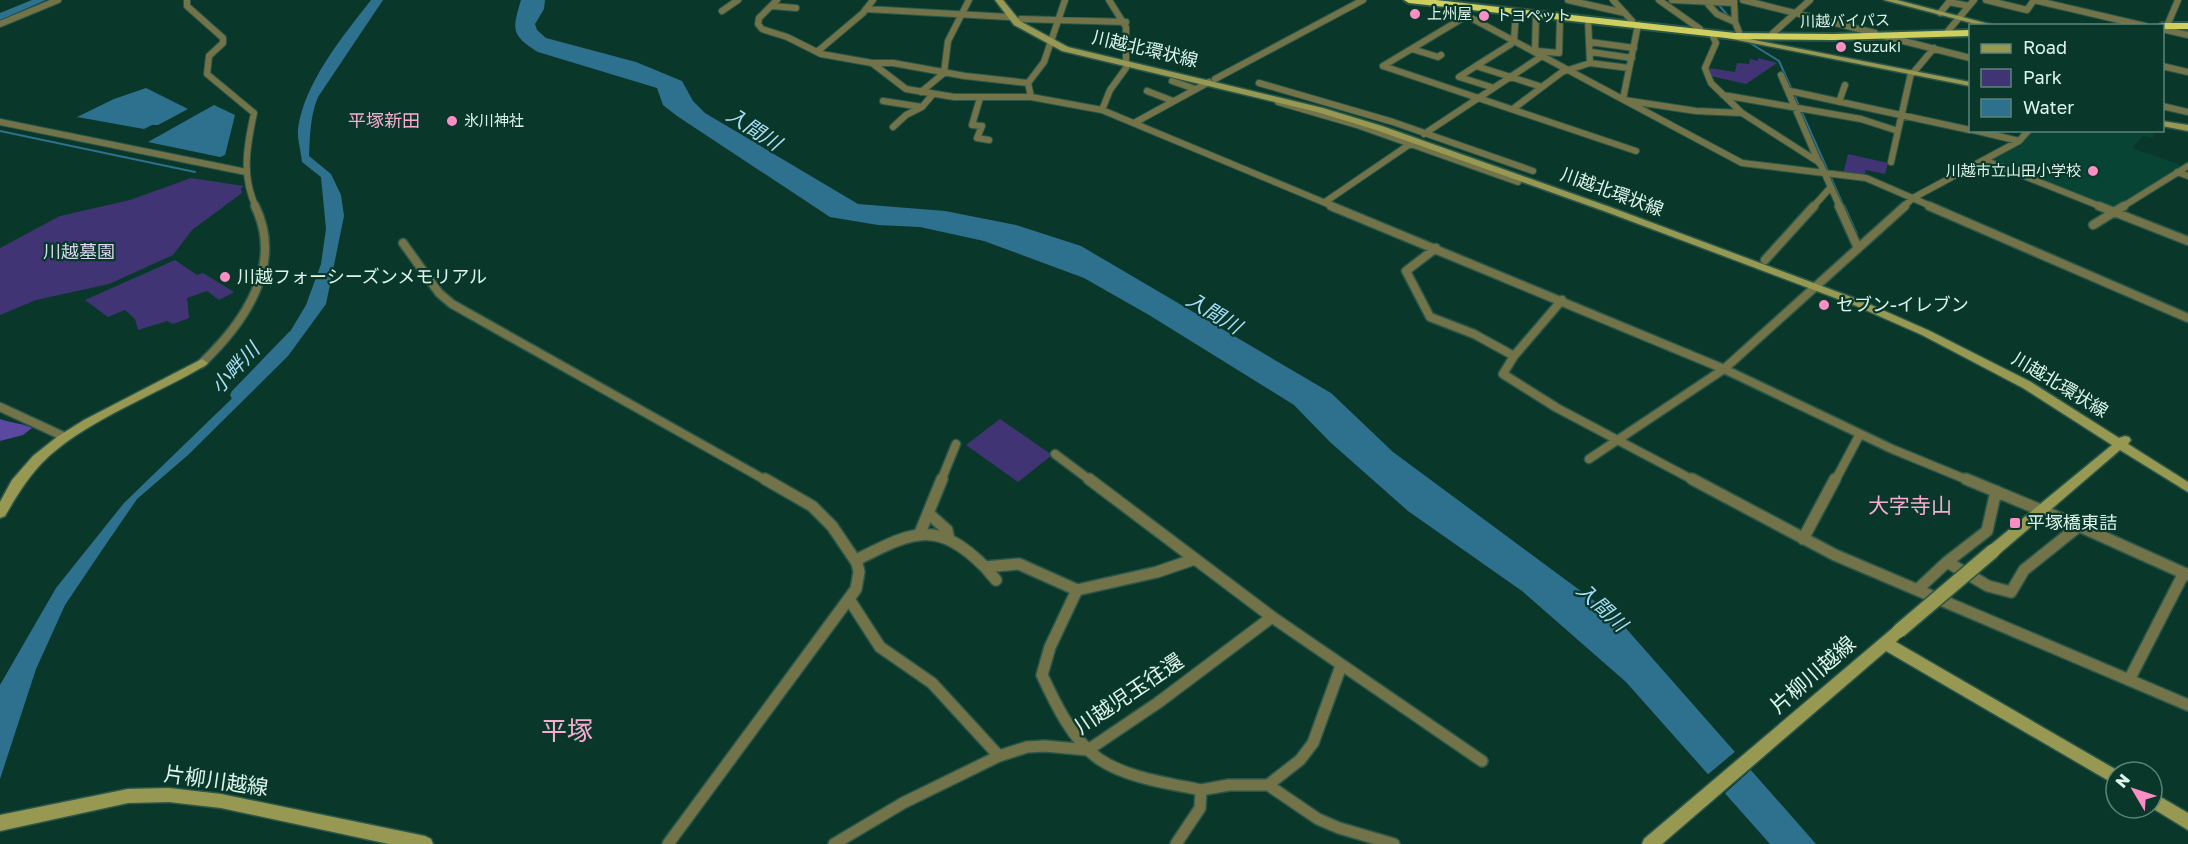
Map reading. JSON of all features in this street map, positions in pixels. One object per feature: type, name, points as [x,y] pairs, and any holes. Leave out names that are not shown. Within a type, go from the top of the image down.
[{"type":"highway","points":[[1409,0],[1632,20]]},
{"type":"highway","points":[[1438,1],[1588,20],[1632,20]]},
{"type":"highway","name":"川越バイパス","points":[[1632,20],[1739,32],[1776,39]]},
{"type":"highway","name":"川越バイパス","points":[[1632,20],[1716,34],[1776,39],[1969,32]]},
{"type":"highway","points":[[2164,27],[2188,27]]},
{"type":"main road","name":"川越北環状線","points":[[999,0],[1010,17],[1026,30],[1086,54],[1271,92],[1333,108],[1765,260],[1926,333],[2004,372],[2188,478]]},
{"type":"main road","name":"川越北環状線","points":[[1006,0],[1021,19],[1051,39]]},
{"type":"main road","points":[[1888,0],[1986,24]]},
{"type":"main road","points":[[1739,32],[1750,36]]},
{"type":"main road","points":[[1716,34],[1776,39],[1912,73],[1969,84]]},
{"type":"main road","name":"川越北環状線","points":[[1271,92],[1820,284]]},
{"type":"main road","points":[[2164,123],[2188,128]]},
{"type":"main road","points":[[0,513],[21,475],[65,437],[202,363]]},
{"type":"main road","name":"川越北環状線","points":[[2124,441],[2188,488]]},
{"type":"main road","points":[[1879,648],[2124,441]]},
{"type":"main road","name":"片柳川越線","points":[[1650,844],[1879,648],[2104,771]]},
{"type":"main road","name":"片柳川越線","points":[[0,824],[128,796],[195,796],[425,844]]},
{"type":"main road","points":[[2164,807],[2188,822]]},
{"type":"street","points":[[0,24],[58,0]]},
{"type":"street","points":[[187,0],[187,6],[223,38],[223,43],[209,52],[206,60],[207,74],[254,113],[246,172],[248,188],[266,234],[268,247],[263,270],[248,306],[218,350],[202,363]]},
{"type":"street","points":[[722,11],[738,0]]},
{"type":"street","points":[[818,51],[866,9],[873,0]]},
{"type":"street","points":[[921,92],[944,73],[948,40],[969,0]]},
{"type":"street","points":[[1031,97],[1028,83],[1044,62],[1065,0]]},
{"type":"street","points":[[1102,110],[1110,90],[1126,68],[1128,27],[1109,0]]},
{"type":"street","points":[[1134,123],[1363,0]]},
{"type":"street","points":[[1568,0],[1632,20]]},
{"type":"street","points":[[1613,0],[1632,20],[1634,48],[1623,100]]},
{"type":"street","points":[[1659,0],[1700,29]]},
{"type":"street","points":[[1672,0],[1734,2],[1735,22],[1739,32]]},
{"type":"street","points":[[1743,0],[1969,57]]},
{"type":"street","points":[[1776,39],[1795,13],[1810,0]]},
{"type":"street","points":[[1891,162],[1912,73],[1974,0]]},
{"type":"street","points":[[1986,0],[2028,10],[2034,0],[2136,24]]},
{"type":"street","points":[[2188,2],[2178,0],[2164,27],[2188,35]]},
{"type":"street","points":[[1438,1],[1463,18],[1513,42]]},
{"type":"street","points":[[1438,1],[1565,71],[1742,163],[1866,178],[2188,318]]},
{"type":"street","points":[[1706,2],[1717,14],[1735,22]]},
{"type":"street","points":[[1940,13],[1949,2],[1969,6]]},
{"type":"street","points":[[796,8],[774,3],[759,18],[758,24],[762,30],[787,37],[830,56],[872,63],[889,61],[996,82],[1028,83]]},
{"type":"street","points":[[866,9],[1010,17]]},
{"type":"street","points":[[1513,42],[1516,12]]},
{"type":"street","points":[[1536,14],[1538,55]]},
{"type":"street","points":[[1538,55],[1559,58],[1560,16]]},
{"type":"street","points":[[1463,18],[1383,66],[1636,151]]},
{"type":"street","points":[[1021,19],[1126,22]]},
{"type":"street","points":[[1588,20],[1590,63]]},
{"type":"street","points":[[1716,34],[1716,43],[1705,72],[1723,95],[1742,113],[1820,163]]},
{"type":"street","points":[[1491,87],[1459,77],[1513,42]]},
{"type":"street","points":[[1590,42],[1634,48]]},
{"type":"street","points":[[1412,49],[1441,56]]},
{"type":"street","points":[[1591,52],[1632,58]]},
{"type":"street","points":[[1425,133],[1538,55],[1559,53]]},
{"type":"street","points":[[872,63],[898,85],[921,92],[980,98],[1031,97],[1102,110],[1724,369],[1860,434],[2042,510],[2186,574],[2129,680]]},
{"type":"street","points":[[1513,109],[1565,71],[1590,63],[1629,68]]},
{"type":"street","points":[[1476,66],[1542,87]]},
{"type":"street","points":[[2164,66],[2188,72]]},
{"type":"street","points":[[1781,75],[1858,248]]},
{"type":"street","points":[[1172,81],[1195,90]]},
{"type":"street","points":[[1259,83],[1271,92],[1324,101],[1533,171]]},
{"type":"street","points":[[1839,102],[1845,85]]},
{"type":"street","points":[[1147,91],[1173,101]]},
{"type":"street","points":[[1790,91],[1969,129]]},
{"type":"street","points":[[1271,92],[1263,99],[1332,117],[1412,143],[1518,182]]},
{"type":"street","points":[[892,127],[906,115],[922,107],[933,94]]},
{"type":"street","points":[[1723,95],[1861,119],[1898,131]]},
{"type":"street","points":[[980,98],[972,125],[982,126],[978,131],[978,138],[989,141]]},
{"type":"street","points":[[1623,100],[1696,111],[1742,113]]},
{"type":"street","points":[[883,101],[922,107]]},
{"type":"street","points":[[2164,106],[2188,112]]},
{"type":"street","points":[[0,122],[246,172]]},
{"type":"street","points":[[1981,132],[2019,141]]},
{"type":"street","points":[[1589,459],[1724,369],[1913,198],[2019,141],[2027,132]]},
{"type":"street","points":[[1325,202],[1412,143]]},
{"type":"street","points":[[1984,160],[2188,241]]},
{"type":"street","points":[[2093,225],[2188,166]]},
{"type":"street","points":[[2177,172],[2188,176]]},
{"type":"street","points":[[1765,260],[1830,188]]},
{"type":"street","points":[[403,243],[439,292],[452,304],[812,506],[821,512],[856,560],[860,572],[856,589],[668,844]]},
{"type":"street","points":[[1436,248],[1406,271],[1430,317],[1474,334],[1514,356]]},
{"type":"street","points":[[1562,300],[1514,356],[1503,374],[1557,408],[1803,539],[2188,705]]},
{"type":"street","points":[[0,407],[65,437]]},
{"type":"street","points":[[1803,539],[1860,434]]},
{"type":"street","points":[[920,533],[956,444]]},
{"type":"street","points":[[1056,454],[1272,617],[1482,760]]},
{"type":"street","points":[[1917,590],[1947,562],[1987,531],[1996,491]]},
{"type":"street","points":[[928,513],[947,530],[949,540]]},
{"type":"street","points":[[1947,562],[1997,591],[2007,594],[2011,592],[2024,570],[2079,526]]},
{"type":"street","points":[[856,560],[909,535],[920,533],[949,540],[975,556],[996,580]]},
{"type":"street","points":[[985,567],[1019,564],[1077,590],[1103,582],[1157,572],[1196,559]]},
{"type":"street","points":[[1077,590],[1050,647],[1042,675],[1088,750],[1112,765],[1201,790],[1228,786],[1268,785],[1318,819],[1339,828],[1394,844]]},
{"type":"street","points":[[849,599],[874,641],[932,683],[999,756]]},
{"type":"street","name":"川越児玉往還","points":[[834,844],[903,803],[999,756],[1027,747],[1045,746],[1088,750],[1159,702],[1272,617]]},
{"type":"street","points":[[1268,785],[1300,760],[1313,743],[1341,666]]},
{"type":"street","points":[[1176,844],[1200,808],[1201,790]]},
{"type":"shaded area","name":"川越市立山田小学校","points":[[2033,132],[2154,132],[2153,138],[2143,136],[2132,148],[2181,165],[2113,209],[1989,159],[2023,141]]},
{"type":"shaded area","points":[[0,419],[32,428],[23,435],[0,441]]},
{"type":"green space","points":[[1758,58],[1777,63],[1746,84],[1711,76],[1709,68],[1735,72],[1737,63],[1749,64],[1750,59],[1758,61]]},
{"type":"green space","points":[[1848,154],[1888,163],[1885,174],[1866,170],[1864,176],[1843,174]]},
{"type":"green space","name":"川越墓園","points":[[191,178],[244,186],[241,188],[242,193],[192,230],[173,255],[109,284],[36,300],[0,315],[0,248],[60,216],[130,200]]},
{"type":"green space","points":[[175,260],[197,275],[203,273],[234,292],[219,300],[207,291],[187,298],[189,318],[173,324],[167,321],[138,330],[135,319],[125,310],[108,317],[85,300]]},
{"type":"green space","points":[[1000,419],[1052,455],[1018,482],[966,445]]},
{"type":"water","points":[[371,0],[383,0],[318,97],[312,119],[309,156],[331,174],[341,195],[344,216],[326,304],[288,356],[188,455],[137,499],[65,605],[36,669],[0,779],[0,685],[56,588],[124,503],[275,357],[306,305],[321,264],[326,229],[321,177],[302,162],[298,129],[308,94],[316,77]]},
{"type":"water","name":"入間川","points":[[521,0],[545,0],[544,9],[535,24],[537,30],[546,38],[636,62],[682,81],[693,101],[705,113],[858,204],[945,211],[1016,225],[1081,246],[1331,393],[1393,452],[1616,617],[1816,844],[1770,844],[1626,682],[1522,591],[1408,511],[1330,442],[1294,405],[1149,315],[1084,278],[984,241],[920,227],[878,225],[830,217],[677,116],[663,105],[657,88],[538,52],[529,46],[516,31],[516,18]]},
{"type":"water","points":[[146,88],[188,109],[158,125],[144,129],[77,117],[114,99]]},
{"type":"water","points":[[214,105],[235,115],[225,155],[220,157],[148,142]]},
{"type":"pier","points":[[1737,750],[1753,768],[1723,795],[1706,776]]},
{"type":"waterway","points":[[0,17],[41,0]]},
{"type":"waterway","points":[[1718,4],[1729,17]]},
{"type":"waterway","points":[[1750,43],[1779,61],[1844,207]]},
{"type":"waterway","points":[[0,131],[195,172]]},
{"type":"waterway","points":[[1844,206],[1856,233]]},
{"type":"waterway","name":"小畔川","points":[[238,395],[294,335]]},
{"type":"waterway","name":"小畔川","points":[[55,628],[58,621]]},
{"type":"place","name":"上州屋","points":[[1415,14]]},
{"type":"place","name":"トヨペット","points":[[1484,16]]},
{"type":"place","name":"Suzuki","points":[[1841,47]]},
{"type":"place","name":"氷川神社","points":[[452,121]]},
{"type":"place","name":"川越市立山田小学校","points":[[2093,171]]},
{"type":"place","name":"川越フォーシーズンメモリアル","points":[[225,277]]},
{"type":"place","name":"セブン-イレブン","points":[[1824,305]]},
{"type":"place","name":"平塚橋東詰","points":[[2015,523]]},
{"type":"district","name":"平塚新田","points":[[384,121]]},
{"type":"district","name":"大字寺山","points":[[1910,506]]},
{"type":"district","name":"平塚","points":[[567,731]]}]
